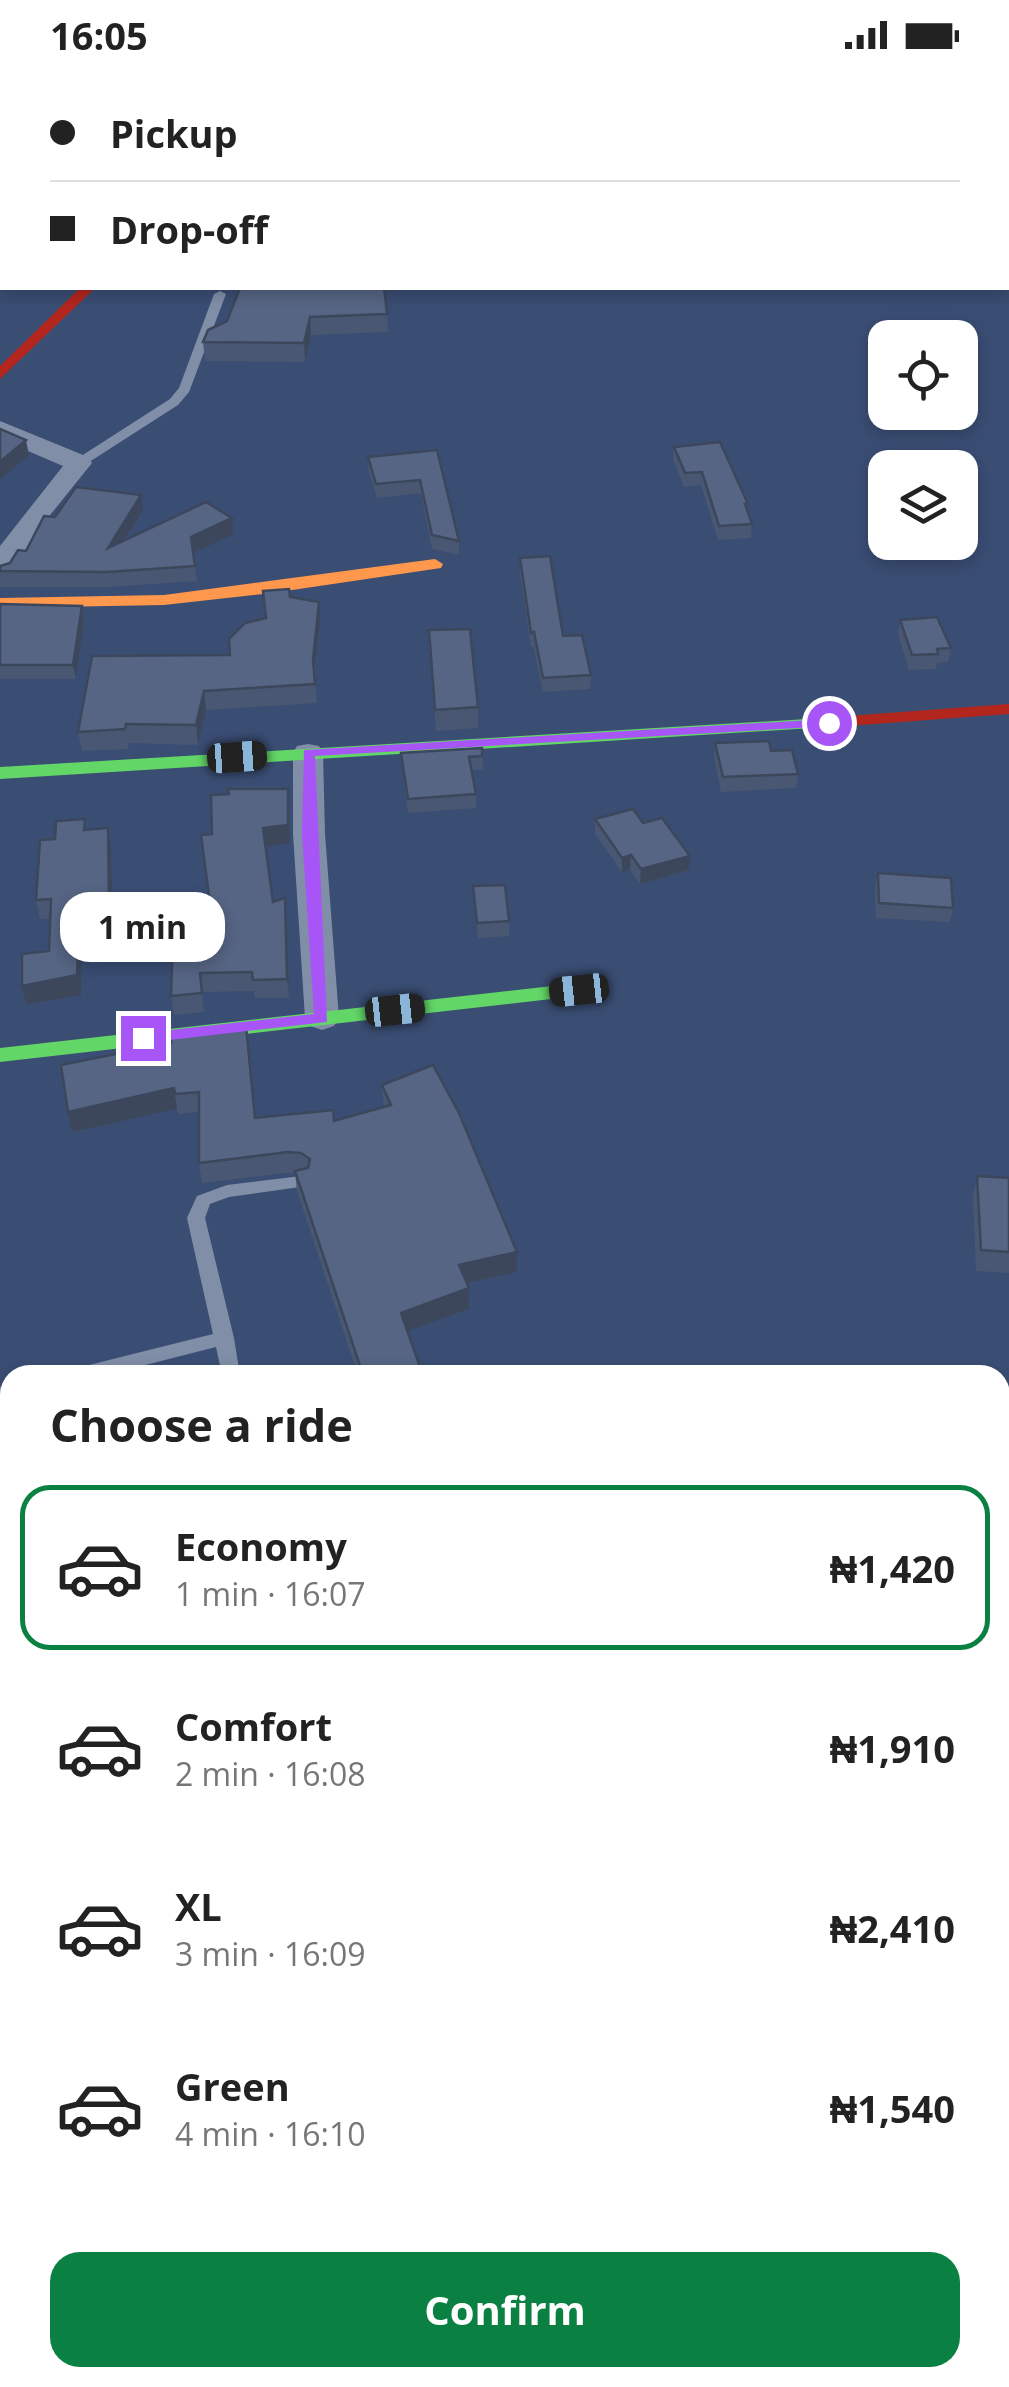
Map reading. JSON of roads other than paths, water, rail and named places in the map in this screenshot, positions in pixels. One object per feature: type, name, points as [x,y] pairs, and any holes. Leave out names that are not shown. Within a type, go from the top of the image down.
[{"type":"street","points":[[0,374],[86,290]]},
{"type":"street","points":[[0,428],[79,463],[22,532],[0,571]]},
{"type":"street","points":[[0,603],[57,608],[145,606],[435,564]]},
{"type":"street","points":[[0,772],[685,733],[1009,709]]},
{"type":"street","points":[[308,752],[309,834],[322,1018]]},
{"type":"street","points":[[0,1054],[579,990]]},
{"type":"lane","points":[[79,463],[174,402],[184,389],[220,294]]},
{"type":"lane","points":[[229,1365],[196,1218],[203,1200],[227,1191],[301,1182]]},
{"type":"lane","points":[[117,1365],[224,1338]]}]
